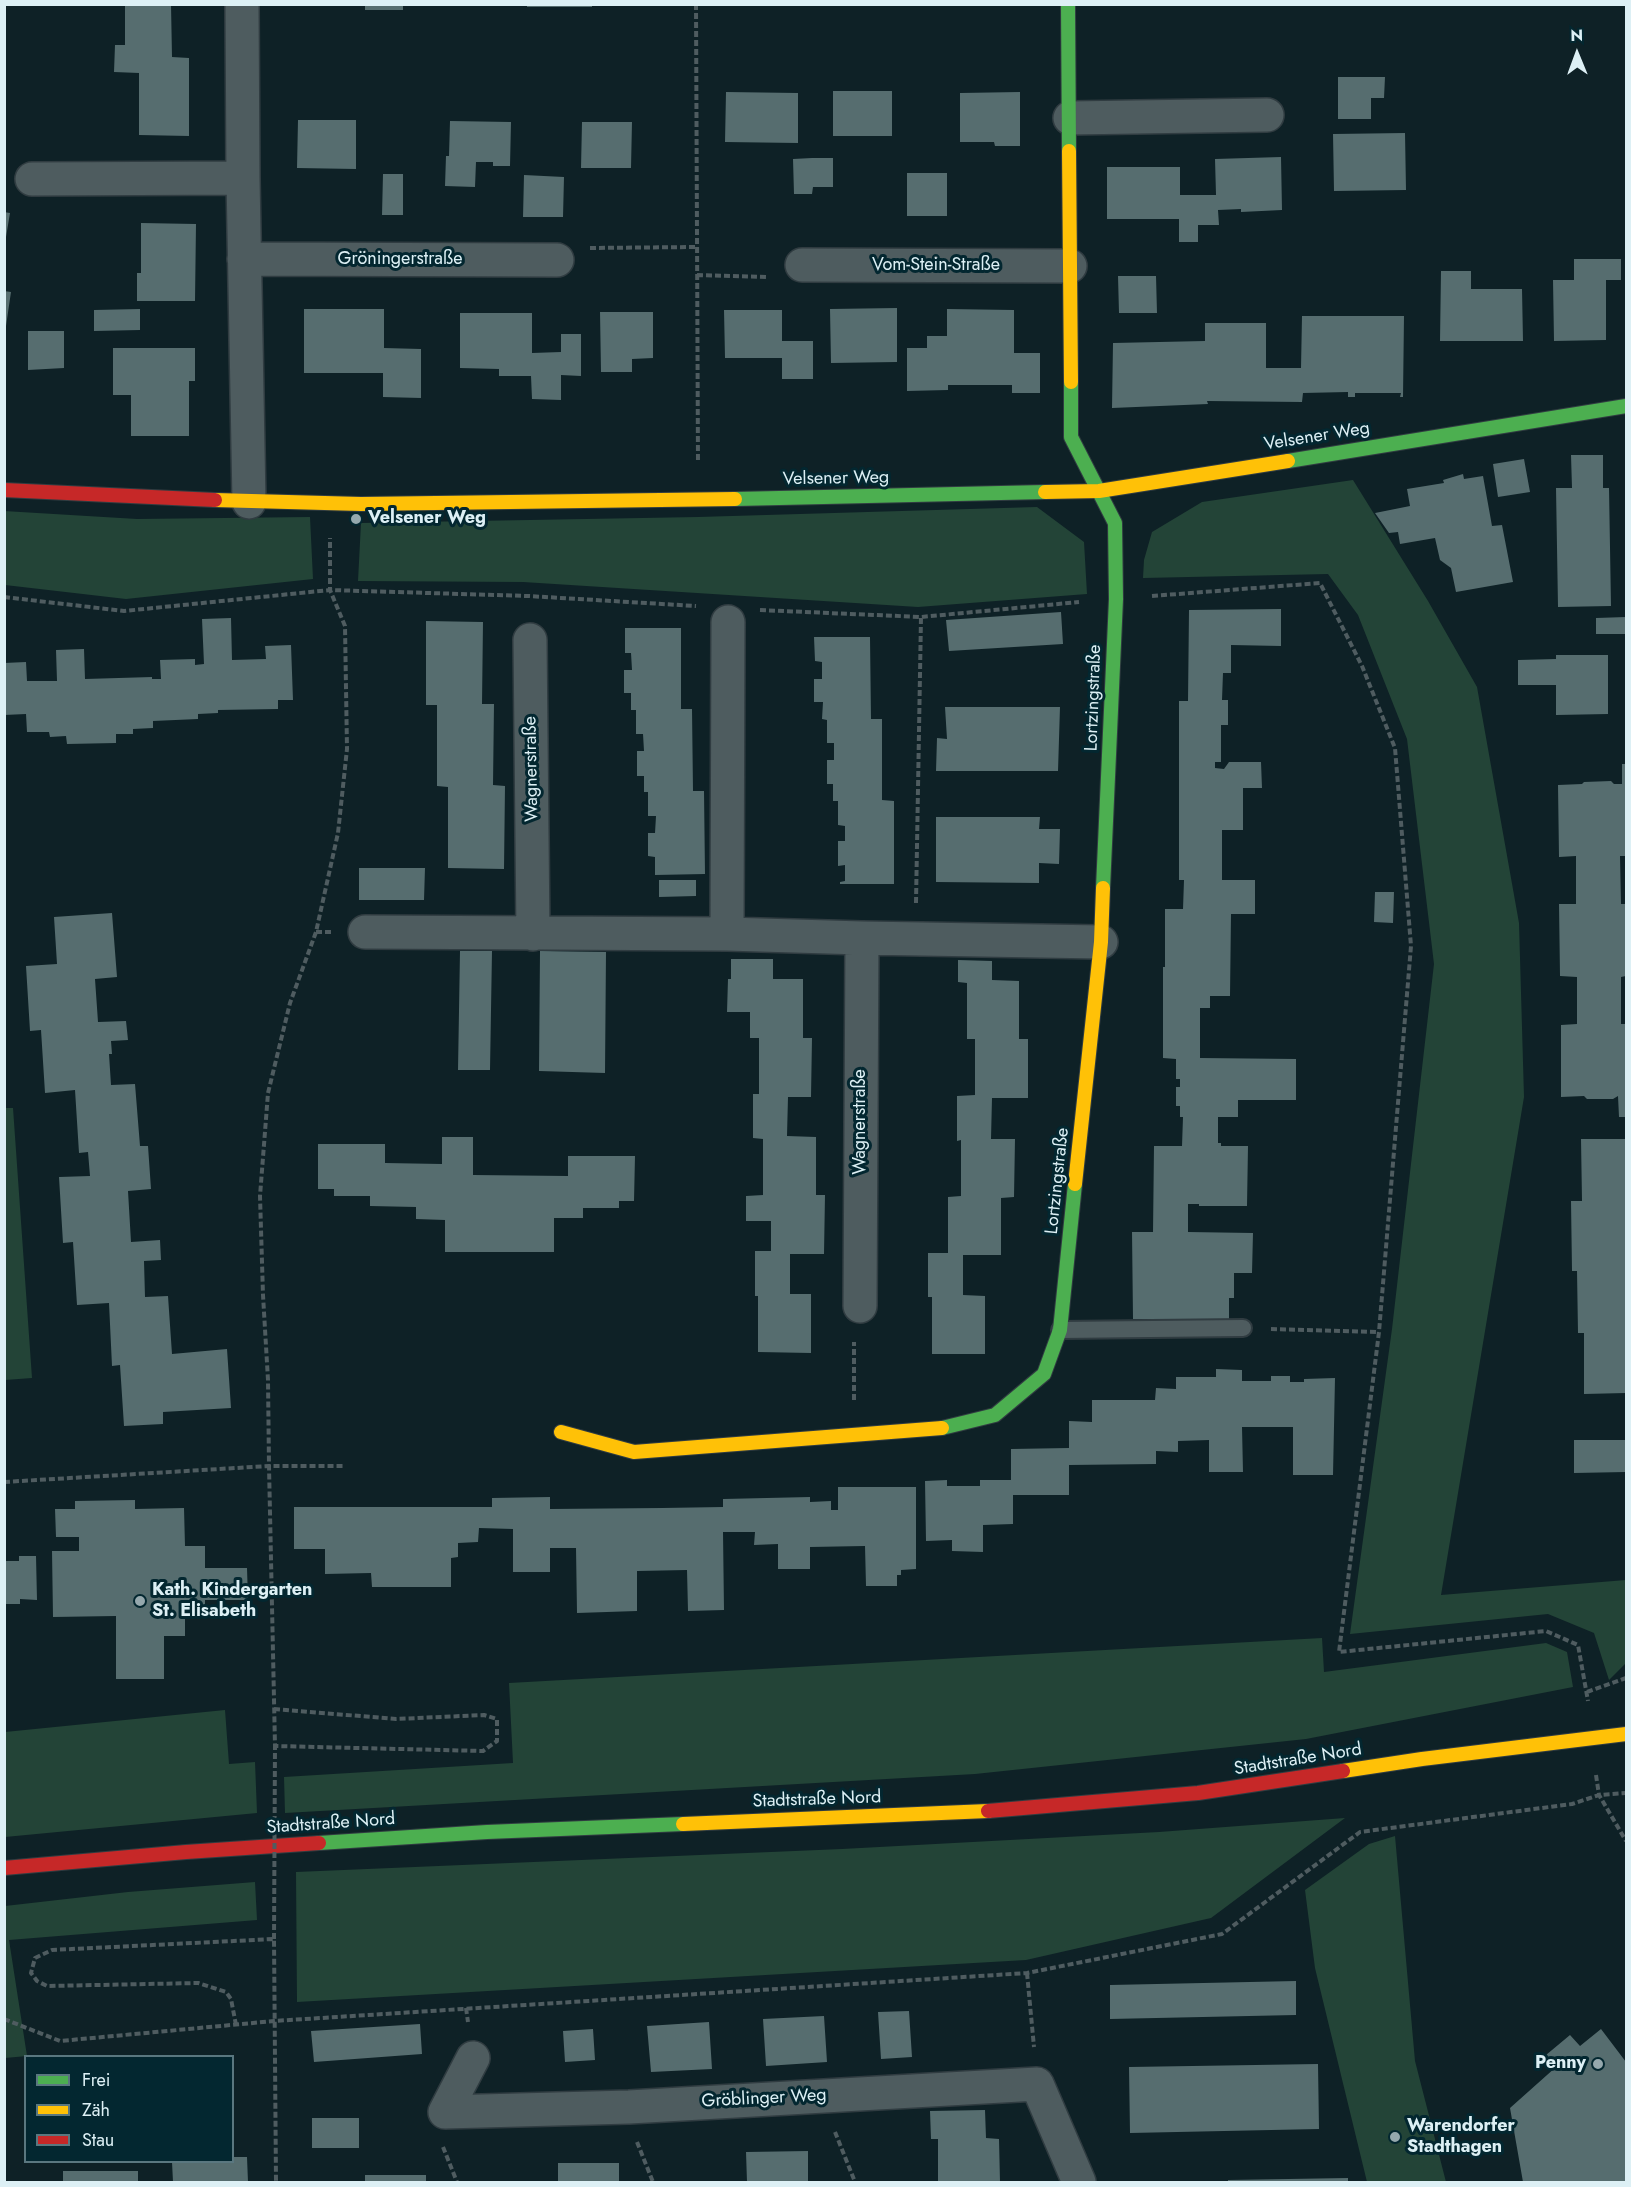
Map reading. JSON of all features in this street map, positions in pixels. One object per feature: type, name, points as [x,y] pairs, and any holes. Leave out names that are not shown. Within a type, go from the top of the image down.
[{"type":"street","points":[[242,4],[249,502]]},
{"type":"street","points":[[1068,4],[1071,437],[1099,491]]},
{"type":"street","points":[[1070,118],[1267,115]]},
{"type":"street","points":[[32,180],[243,178]]},
{"type":"street","name":"Gröningerstraße","points":[[244,259],[556,260]]},
{"type":"street","name":"Vom-Stein-Straße","points":[[802,265],[1070,266]]},
{"type":"street","name":"Velsener Weg","points":[[4,489],[249,502],[361,504],[698,500],[1099,491],[1626,406]]},
{"type":"street","name":"Lortzingstraße","points":[[561,1432],[634,1452],[933,1430],[995,1415],[1044,1374],[1060,1330],[1101,942],[1116,599],[1115,523],[1099,491]]},
{"type":"street","points":[[727,934],[728,622]]},
{"type":"street","name":"Wagnerstraße","points":[[530,640],[533,934]]},
{"type":"street","points":[[364,932],[727,934],[1101,942]]},
{"type":"street","name":"Wagnerstraße","points":[[860,1306],[862,938]]},
{"type":"street","name":"Stadtstraße Nord","points":[[4,1868],[186,1851],[488,1832],[925,1814],[1084,1804],[1198,1793],[1422,1759],[1626,1734]]},
{"type":"street","name":"Gröblinger Weg","points":[[473,2058],[445,2112],[629,2107],[1037,2084]]},
{"type":"street","points":[[1037,2084],[1079,2182]]},
{"type":"lane","points":[[1060,1330],[1243,1328]]},
{"type":"path","points":[[696,4],[698,500]]},
{"type":"path","points":[[556,260],[563,248],[697,247]]},
{"type":"path","points":[[697,275],[796,277],[802,265]]},
{"type":"path","points":[[276,2182],[275,1746],[268,1380],[260,1196],[268,1093],[290,1003],[316,932],[338,833],[347,749],[345,626],[330,590],[329,503]]},
{"type":"path","points":[[915,939],[921,617]]},
{"type":"path","points":[[854,1436],[854,1320],[860,1306]]},
{"type":"path","points":[[1243,1328],[1379,1332]]},
{"type":"path","points":[[4,1482],[269,1466],[345,1466]]},
{"type":"path","points":[[1587,1692],[1626,1678]]},
{"type":"path","points":[[274,1709],[396,1719],[484,1714],[497,1719],[497,1741],[483,1751],[275,1746]]},
{"type":"path","points":[[4,2019],[60,2041],[274,2021],[1027,1973],[1222,1934],[1360,1832],[1572,1804],[1599,1795],[1626,1793]]},
{"type":"path","points":[[1599,1795],[1626,1841]]},
{"type":"path","points":[[236,2025],[231,1999],[226,1992],[198,1983],[46,1986],[37,1981],[31,1972],[34,1958],[52,1950],[274,1939]]},
{"type":"path","points":[[1027,1973],[1037,2084]]},
{"type":"path","points":[[821,2095],[855,2182]]},
{"type":"green space","points":[[1353,480],[1428,601],[1477,687],[1519,923],[1524,1097],[1441,1595],[1626,1580],[1626,1663],[1609,1680],[1594,1633],[1548,1614],[1350,1634],[1392,1329],[1434,964],[1407,739],[1358,615],[1328,574],[1143,578],[1144,560],[1152,532],[1202,502]]},
{"type":"green space","points":[[1037,507],[1084,542],[1087,594],[918,607],[523,582],[358,581],[361,523],[698,517]]},
{"type":"green space","points":[[4,511],[137,519],[310,517],[313,579],[126,599],[5,585]]},
{"type":"green space","points":[[4,1108],[13,1108],[32,1378],[5,1380]]},
{"type":"green space","points":[[1322,1638],[1324,1672],[1546,1643],[1567,1652],[1573,1687],[1306,1739],[975,1774],[285,1813],[284,1777],[513,1763],[509,1683]]},
{"type":"green space","points":[[225,1710],[229,1764],[255,1762],[257,1813],[5,1837],[5,1732]]},
{"type":"green space","points":[[1345,1818],[1211,1918],[1026,1960],[297,2002],[296,1872],[842,1849],[1159,1832]]},
{"type":"green space","points":[[1395,1836],[1415,2061],[1446,2182],[1367,2182],[1315,1968],[1305,1890],[1369,1844]]},
{"type":"green space","points":[[255,1882],[257,1920],[9,1940],[27,2055],[5,2058],[5,1906],[128,1892]]},
{"type":"building","points":[[171,4],[172,57],[189,58],[189,136],[139,135],[139,73],[114,72],[115,45],[125,45],[125,5]]},
{"type":"building","points":[[365,4],[403,4],[403,10],[365,10]]},
{"type":"building","points":[[527,4],[592,4],[592,7],[527,7]]},
{"type":"building","points":[[1338,77],[1385,77],[1384,98],[1371,98],[1371,119],[1338,119]]},
{"type":"building","points":[[833,91],[892,91],[892,136],[833,136]]},
{"type":"building","points":[[726,92],[798,93],[798,143],[725,142]]},
{"type":"building","points":[[1020,92],[1020,146],[995,146],[994,142],[960,142],[960,93]]},
{"type":"building","points":[[298,120],[356,120],[356,169],[297,168]]},
{"type":"building","points":[[450,121],[511,122],[510,166],[493,166],[493,162],[476,162],[475,187],[445,186]]},
{"type":"building","points":[[582,122],[632,122],[631,168],[581,168]]},
{"type":"building","points":[[1405,133],[1406,190],[1334,191],[1333,134]]},
{"type":"building","points":[[1281,157],[1282,210],[1241,212],[1241,209],[1218,210],[1219,225],[1198,225],[1198,242],[1179,242],[1179,219],[1107,219],[1107,167],[1180,167],[1180,195],[1216,195],[1215,159]]},
{"type":"building","points":[[833,158],[833,187],[813,187],[812,194],[794,194],[793,159]]},
{"type":"building","points":[[907,173],[947,173],[947,216],[907,216]]},
{"type":"building","points":[[383,174],[403,174],[403,215],[382,215]]},
{"type":"building","points":[[524,175],[564,177],[563,217],[523,217]]},
{"type":"building","points":[[4,212],[10,213],[6,237],[4,237]]},
{"type":"building","points":[[141,223],[196,224],[195,301],[137,301],[137,273],[141,273]]},
{"type":"building","points":[[1574,259],[1621,259],[1621,280],[1606,280],[1606,340],[1554,341],[1553,280],[1574,280]]},
{"type":"building","points":[[1441,271],[1471,271],[1471,289],[1522,289],[1523,341],[1440,341]]},
{"type":"building","points":[[1118,276],[1156,276],[1157,313],[1119,313]]},
{"type":"building","points":[[4,291],[11,292],[6,326],[4,326]]},
{"type":"building","points":[[897,308],[897,362],[831,363],[830,309]]},
{"type":"building","points":[[140,309],[140,330],[94,331],[94,310]]},
{"type":"building","points":[[304,309],[384,309],[384,348],[421,349],[421,398],[383,397],[383,373],[304,373]]},
{"type":"building","points":[[947,309],[1014,310],[1014,353],[1040,353],[1040,393],[1012,393],[1012,385],[948,385],[948,390],[907,391],[907,348],[927,348],[927,336],[947,336]]},
{"type":"building","points":[[724,310],[782,310],[782,341],[813,341],[813,379],[782,379],[782,358],[725,358]]},
{"type":"building","points":[[600,312],[653,312],[653,358],[632,359],[632,372],[601,372]]},
{"type":"building","points":[[460,313],[532,313],[532,353],[561,352],[561,334],[581,334],[581,376],[561,375],[561,400],[532,399],[531,376],[499,376],[499,369],[460,368]]},
{"type":"building","points":[[1302,316],[1404,316],[1403,397],[1400,397],[1401,393],[1355,393],[1355,397],[1348,397],[1348,392],[1303,393],[1302,402],[1207,401],[1208,404],[1112,408],[1113,343],[1205,341],[1205,323],[1266,323],[1266,368],[1301,368]]},
{"type":"building","points":[[28,331],[64,331],[64,368],[28,370]]},
{"type":"building","points":[[113,348],[195,348],[195,381],[189,381],[189,436],[131,436],[131,395],[113,395]]},
{"type":"building","points":[[1571,455],[1603,455],[1603,488],[1609,488],[1611,606],[1558,607],[1556,488],[1572,488]]},
{"type":"building","points":[[1524,459],[1530,492],[1498,497],[1493,464]]},
{"type":"building","points":[[1463,474],[1464,479],[1483,476],[1492,526],[1502,525],[1513,582],[1456,592],[1451,568],[1440,560],[1435,538],[1400,544],[1398,532],[1389,533],[1375,513],[1410,506],[1407,489],[1444,483],[1443,480]]},
{"type":"building","points":[[1281,609],[1281,646],[1231,645],[1231,673],[1223,673],[1222,700],[1228,700],[1228,725],[1221,725],[1221,762],[1215,762],[1215,768],[1224,769],[1229,762],[1261,762],[1262,788],[1243,788],[1243,830],[1222,830],[1222,880],[1255,880],[1255,914],[1231,914],[1230,996],[1210,996],[1210,1008],[1200,1008],[1200,1058],[1296,1059],[1296,1100],[1238,1100],[1238,1117],[1218,1117],[1218,1143],[1221,1143],[1221,1146],[1248,1146],[1247,1206],[1188,1204],[1188,1232],[1253,1233],[1252,1273],[1234,1273],[1234,1298],[1229,1298],[1229,1320],[1133,1319],[1132,1232],[1153,1232],[1154,1146],[1182,1146],[1183,1117],[1180,1117],[1180,1106],[1176,1106],[1176,1087],[1180,1087],[1180,1079],[1176,1079],[1176,1059],[1163,1058],[1163,967],[1165,967],[1165,909],[1183,909],[1184,880],[1179,880],[1179,701],[1188,701],[1189,610]]},
{"type":"building","points":[[1061,612],[1063,644],[949,651],[946,620]]},
{"type":"building","points":[[1626,617],[1626,634],[1596,634],[1596,618]]},
{"type":"building","points":[[231,618],[232,660],[266,659],[265,646],[291,645],[293,700],[278,700],[278,709],[218,710],[218,713],[198,714],[198,719],[153,721],[153,728],[133,729],[133,734],[116,734],[116,743],[67,744],[66,736],[50,737],[49,732],[27,732],[26,714],[4,715],[4,663],[26,662],[27,681],[57,681],[56,650],[84,649],[85,679],[152,677],[152,679],[161,679],[160,660],[195,659],[195,665],[204,664],[202,619]]},
{"type":"building","points":[[426,621],[483,622],[482,704],[494,704],[493,785],[505,786],[504,869],[448,868],[448,787],[437,786],[437,705],[426,705]]},
{"type":"building","points":[[625,628],[681,628],[681,709],[692,709],[693,791],[704,791],[705,874],[655,875],[655,857],[648,856],[648,833],[655,833],[656,816],[648,816],[648,792],[644,792],[644,776],[637,776],[637,751],[644,751],[643,734],[636,734],[636,710],[631,710],[631,693],[624,693],[624,670],[632,670],[631,653],[625,653]]},
{"type":"building","points":[[814,637],[870,637],[871,719],[882,719],[882,800],[894,801],[894,884],[840,884],[845,881],[845,865],[838,866],[838,841],[845,841],[845,826],[838,825],[838,801],[833,801],[833,784],[827,784],[827,760],[834,760],[834,743],[827,743],[827,720],[822,719],[823,702],[814,702],[814,679],[822,679],[822,662],[815,661]]},
{"type":"building","points":[[1556,655],[1608,655],[1608,714],[1556,715],[1556,685],[1518,685],[1518,660],[1556,659]]},
{"type":"building","points":[[945,707],[1060,707],[1058,771],[936,771],[937,738],[947,739]]},
{"type":"building","points":[[1622,764],[1626,764],[1626,856],[1620,856],[1621,904],[1626,904],[1626,976],[1621,977],[1621,1024],[1626,1024],[1626,1117],[1619,1117],[1618,1096],[1613,1099],[1587,1099],[1584,1096],[1561,1097],[1561,1025],[1577,1024],[1577,977],[1560,976],[1559,904],[1576,904],[1576,856],[1559,857],[1558,785],[1611,781],[1614,784],[1622,784]]},
{"type":"building","points":[[936,817],[1040,817],[1039,829],[1060,829],[1059,864],[1039,863],[1039,883],[936,882]]},
{"type":"building","points":[[359,868],[425,868],[424,900],[359,900]]},
{"type":"building","points":[[659,880],[696,880],[696,896],[659,897]]},
{"type":"building","points":[[1375,892],[1394,892],[1393,923],[1374,922]]},
{"type":"building","points":[[112,913],[117,977],[95,979],[98,1022],[126,1021],[128,1040],[111,1041],[112,1054],[109,1054],[111,1085],[135,1084],[140,1146],[148,1146],[151,1189],[128,1191],[131,1242],[160,1240],[161,1260],[144,1261],[145,1297],[168,1296],[172,1354],[227,1349],[231,1408],[163,1412],[163,1424],[124,1426],[120,1365],[112,1366],[109,1303],[77,1305],[73,1242],[63,1243],[59,1177],[90,1176],[88,1152],[79,1153],[75,1090],[45,1093],[41,1030],[30,1031],[26,966],[57,964],[54,917]]},
{"type":"building","points":[[460,951],[492,951],[490,1070],[458,1070]]},
{"type":"building","points":[[540,951],[606,952],[605,1073],[539,1071]]},
{"type":"building","points":[[731,959],[773,959],[773,979],[803,979],[803,1038],[812,1038],[811,1097],[788,1097],[787,1136],[816,1137],[816,1195],[825,1195],[824,1254],[790,1254],[790,1294],[811,1294],[811,1353],[758,1352],[755,1251],[771,1251],[771,1221],[746,1221],[746,1196],[763,1195],[763,1139],[753,1138],[753,1094],[759,1094],[759,1038],[750,1038],[750,1012],[727,1012]]},
{"type":"building","points":[[958,960],[992,961],[992,980],[1019,981],[1019,1039],[1028,1039],[1028,1098],[992,1098],[991,1139],[1015,1139],[1014,1197],[1001,1198],[1001,1255],[963,1255],[963,1295],[985,1296],[985,1354],[932,1354],[932,1297],[928,1297],[928,1253],[948,1253],[948,1197],[961,1196],[961,1140],[957,1141],[957,1096],[975,1095],[975,1039],[967,1039],[967,983],[958,982]]},
{"type":"building","points":[[442,1137],[473,1137],[473,1175],[568,1176],[568,1156],[635,1156],[634,1201],[619,1201],[619,1208],[583,1208],[583,1218],[554,1218],[554,1252],[445,1252],[445,1220],[416,1219],[416,1207],[370,1206],[370,1196],[334,1196],[334,1189],[318,1189],[318,1144],[385,1144],[385,1163],[442,1164]]},
{"type":"building","points":[[1581,1139],[1626,1139],[1626,1393],[1584,1394],[1584,1333],[1578,1333],[1577,1271],[1572,1271],[1571,1201],[1582,1201]]},
{"type":"building","points":[[1216,1369],[1242,1370],[1242,1381],[1271,1381],[1271,1376],[1290,1376],[1290,1382],[1335,1378],[1333,1475],[1293,1475],[1293,1427],[1242,1427],[1243,1472],[1209,1472],[1209,1440],[1178,1441],[1178,1452],[1156,1451],[1156,1464],[1069,1465],[1069,1495],[1013,1495],[1013,1524],[983,1525],[983,1552],[952,1551],[952,1540],[926,1541],[925,1481],[947,1480],[947,1486],[980,1486],[980,1480],[1011,1480],[1011,1449],[1069,1448],[1069,1421],[1092,1422],[1092,1400],[1155,1400],[1156,1388],[1176,1389],[1176,1377],[1216,1377]]},
{"type":"building","points":[[1574,1440],[1626,1440],[1626,1472],[1574,1473]]},
{"type":"building","points":[[838,1487],[916,1487],[916,1569],[901,1570],[901,1575],[897,1575],[897,1586],[866,1586],[865,1546],[810,1547],[810,1569],[778,1569],[778,1544],[754,1545],[755,1532],[723,1532],[724,1610],[688,1611],[687,1570],[637,1571],[637,1611],[577,1613],[576,1548],[550,1548],[550,1572],[513,1572],[513,1529],[479,1528],[478,1542],[458,1543],[458,1557],[451,1558],[451,1587],[372,1587],[371,1573],[325,1574],[325,1549],[294,1549],[294,1507],[492,1507],[492,1498],[550,1497],[550,1509],[723,1507],[723,1499],[810,1497],[810,1502],[831,1501],[831,1510],[838,1510]]},
{"type":"building","points":[[135,1500],[135,1509],[184,1508],[185,1546],[205,1546],[205,1568],[247,1568],[248,1600],[205,1600],[205,1615],[185,1616],[185,1636],[164,1636],[164,1679],[116,1679],[116,1616],[53,1617],[52,1551],[79,1551],[79,1537],[56,1537],[55,1509],[75,1509],[75,1501]]},
{"type":"building","points":[[19,1556],[36,1556],[37,1600],[20,1599],[20,1604],[4,1604],[4,1561],[19,1561]]},
{"type":"building","points":[[1296,1981],[1296,2015],[1110,2019],[1110,1985]]},
{"type":"building","points":[[909,2011],[912,2057],[881,2059],[878,2012]]},
{"type":"building","points":[[824,2016],[827,2062],[766,2066],[763,2019]]},
{"type":"building","points":[[709,2022],[712,2069],[651,2072],[647,2026]]},
{"type":"building","points":[[420,2024],[422,2054],[314,2062],[311,2031]]},
{"type":"building","points":[[593,2029],[595,2060],[565,2062],[563,2031]]},
{"type":"building","points":[[1601,2029],[1626,2062],[1626,2182],[1523,2182],[1510,2108],[1556,2067],[1546,2055],[1570,2035],[1580,2046]]},
{"type":"building","points":[[1318,2064],[1319,2129],[1130,2133],[1129,2067]]},
{"type":"building","points":[[985,2110],[986,2138],[999,2139],[1000,2182],[938,2182],[938,2139],[931,2139],[930,2111]]},
{"type":"building","points":[[312,2118],[359,2118],[359,2148],[312,2148]]},
{"type":"building","points":[[808,2151],[808,2182],[747,2182],[746,2152]]},
{"type":"building","points":[[234,2157],[247,2157],[248,2182],[173,2182],[172,2163],[234,2163]]},
{"type":"building","points":[[558,2163],[619,2163],[619,2182],[558,2182]]},
{"type":"building","points":[[63,2171],[138,2171],[138,2182],[63,2182]]},
{"type":"building","points":[[365,2175],[426,2175],[426,2182],[365,2182]]},
{"type":"building","points":[[1348,2178],[1348,2182],[1228,2182],[1228,2180]]},
{"type":"traffic: fast","points":[[1068,4],[1069,151]]},
{"type":"traffic: fast","points":[[1071,382],[1071,437],[1115,523],[1116,599],[1103,888]]},
{"type":"traffic: fast","points":[[1288,461],[1626,406]]},
{"type":"traffic: fast","points":[[735,499],[1045,492]]},
{"type":"traffic: fast","points":[[942,1428],[995,1415],[1044,1374],[1060,1330],[1075,1184]]},
{"type":"traffic: fast","points":[[319,1843],[487,1832],[683,1824]]},
{"type":"traffic: slow","points":[[1069,151],[1071,382]]},
{"type":"traffic: slow","points":[[1045,492],[1099,491],[1288,461]]},
{"type":"traffic: slow","points":[[215,500],[361,504],[735,499]]},
{"type":"traffic: slow","points":[[1075,1184],[1101,942],[1103,888]]},
{"type":"traffic: slow","points":[[561,1432],[634,1452],[942,1428]]},
{"type":"traffic: slow","points":[[1343,1771],[1626,1734]]},
{"type":"traffic: slow","points":[[683,1824],[988,1811]]},
{"type":"traffic: jam","points":[[4,490],[215,500]]},
{"type":"traffic: jam","points":[[988,1811],[1198,1793],[1343,1771]]},
{"type":"traffic: jam","points":[[4,1868],[319,1843]]},
{"type":"place","name":"Velsener Weg","points":[[356,519]]},
{"type":"place","name":"Kath. Kindergarten St. Elisabeth","points":[[140,1601]]},
{"type":"place","name":"Penny","points":[[1598,2064]]},
{"type":"place","name":"Warendorfer Stadthagen","points":[[1395,2137]]}]
